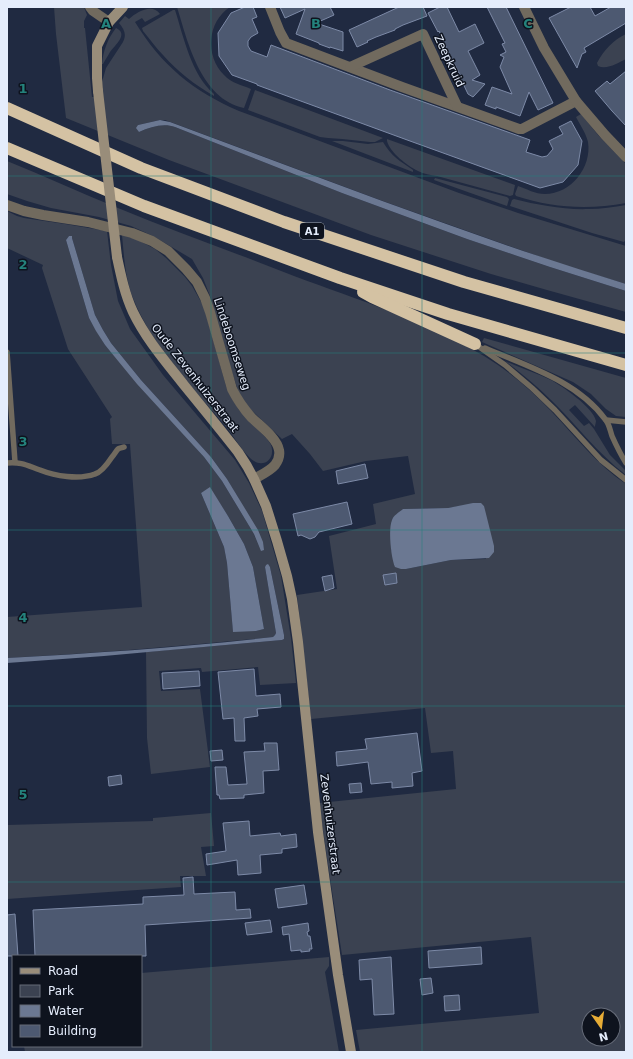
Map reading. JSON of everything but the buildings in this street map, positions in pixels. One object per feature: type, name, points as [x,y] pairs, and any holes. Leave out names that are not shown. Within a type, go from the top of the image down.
[{"type":"highway","name":"A1","points":[[7,108],[142,168],[284,222],[464,282],[626,328]]},
{"type":"highway","points":[[7,148],[144,206],[340,278],[448,314],[626,365]]},
{"type":"highway","points":[[340,278],[372,297],[475,344]]},
{"type":"street","points":[[90,7],[93,11],[109,22]]},
{"type":"street","name":"Oude Zevenhuizerstraat","points":[[123,7],[109,22],[97,46],[98,91],[117,257],[121,279],[126,295],[143,331],[238,452],[254,479],[266,506],[287,576],[292,599]]},
{"type":"street","name":"Zeepkruid","points":[[270,7],[286,43],[518,129],[522,129],[576,101]]},
{"type":"street","points":[[524,7],[544,48],[576,101],[626,157]]},
{"type":"street","name":"Zeepkruid","points":[[350,67],[423,34],[457,106]]},
{"type":"street","name":"Lindeboomseweg","points":[[7,205],[24,211],[88,222],[132,233],[152,241],[168,251],[186,269],[196,282],[205,298],[236,398],[251,417],[274,440],[279,451],[279,456],[275,465],[254,479]]},
{"type":"street","name":"Zevenhuizerstraat","points":[[292,599],[318,832],[338,975],[351,1052]]},
{"type":"lane","points":[[475,344],[569,385],[587,400],[606,420],[613,438],[626,463]]},
{"type":"lane","points":[[475,344],[532,388],[555,410],[601,460],[626,480]]},
{"type":"lane","points":[[7,352],[15,462]]},
{"type":"lane","points":[[606,420],[626,422]]},
{"type":"lane","points":[[7,463],[22,463],[50,474],[75,477],[91,476],[98,473],[118,450],[124,447]]},
{"type":"green space","points":[[54,7],[84,7],[87,15],[84,21],[84,28],[92,97],[103,96],[102,82],[106,68],[123,42],[125,36],[119,23],[125,16],[129,19],[140,11],[153,9],[160,14],[145,22],[142,18],[135,22],[167,64],[207,95],[239,111],[459,193],[518,213],[626,246],[626,284],[566,266],[380,200],[165,120],[138,125],[139,132],[157,126],[166,125],[175,127],[342,193],[467,239],[626,291],[626,312],[491,274],[371,235],[169,160],[66,118]]},
{"type":"green space","points":[[177,7],[230,7],[222,13],[217,21],[213,30],[211,49],[218,67],[227,78],[251,89],[244,108],[229,103],[207,82],[198,68],[186,37]]},
{"type":"green space","points":[[175,10],[185,44],[194,66],[199,76],[214,96],[193,83],[181,73],[160,52],[143,31],[142,28]]},
{"type":"green space","points":[[116,28],[120,30],[121,33],[120,40],[102,64],[106,45]]},
{"type":"green space","points":[[626,34],[626,59],[609,67],[598,66],[597,63],[613,42]]},
{"type":"green space","points":[[255,90],[383,138],[375,142],[370,142],[320,137],[248,110]]},
{"type":"green space","points":[[581,114],[598,135],[626,164],[626,203],[598,207],[571,207],[543,203],[516,196],[515,194],[518,186],[538,193],[554,193],[571,184],[578,177],[587,161],[588,151],[587,139],[576,117]]},
{"type":"green space","points":[[387,139],[515,185],[513,195],[510,196],[420,172],[409,166],[395,154],[389,146]]},
{"type":"green space","points":[[332,141],[368,144],[383,142],[393,155],[413,170],[413,172]]},
{"type":"green space","points":[[7,161],[140,217],[414,321],[438,332],[484,356],[520,382],[561,421],[596,459],[626,484],[626,1052],[360,1052],[356,1030],[539,1013],[531,937],[342,955],[319,803],[456,789],[453,751],[431,753],[425,708],[311,719],[297,595],[337,589],[329,536],[376,524],[373,504],[415,494],[408,456],[366,461],[323,471],[292,434],[282,439],[247,406],[239,393],[225,352],[210,296],[203,278],[192,259],[153,236],[131,226],[99,217],[51,208],[7,194]],"holes":[[[479,503],[484,506],[486,559],[451,560],[406,569],[391,550],[392,519],[403,509],[448,508]]]},
{"type":"green space","points":[[435,178],[507,197],[509,199],[507,206],[434,180]]},
{"type":"green space","points":[[514,199],[570,209],[598,209],[626,205],[626,239],[624,242],[592,233],[510,206],[512,200]]},
{"type":"green space","points":[[7,211],[24,218],[107,231],[111,265],[118,301],[130,329],[163,375],[235,460],[249,483],[262,511],[281,576],[291,638],[296,683],[260,685],[258,667],[202,672],[201,668],[159,671],[161,691],[200,689],[210,767],[151,774],[147,738],[146,652],[284,639],[270,567],[268,565],[265,567],[276,633],[273,637],[140,649],[7,658],[7,617],[142,607],[130,444],[112,444],[110,419],[112,417],[68,349],[42,268],[43,265],[7,248]],"holes":[[[69,236],[72,236],[95,315],[111,343],[141,380],[211,457],[239,499],[253,533],[222,481],[204,457],[105,345],[89,318],[66,240]],[[210,488],[244,544],[253,567],[264,629],[256,631],[233,631],[227,563],[224,547],[201,493]]]},
{"type":"green space","points":[[122,235],[132,237],[155,249],[185,277],[192,286],[204,307],[226,386],[232,399],[239,410],[271,445],[272,454],[267,462],[257,463],[246,454],[227,427],[161,349],[150,332],[141,316],[130,290],[125,267]]},
{"type":"green space","points":[[484,338],[626,378],[626,417],[616,416],[606,409],[591,394],[573,382],[482,342]]},
{"type":"green space","points":[[505,361],[551,380],[570,392],[584,404],[594,416],[596,421],[595,427],[575,405],[569,410],[584,426],[589,423],[610,455],[626,471],[626,475],[596,448],[545,394]]},
{"type":"green space","points":[[211,813],[214,846],[201,847],[206,876],[180,876],[181,887],[7,899],[7,825],[153,821],[153,818]]},
{"type":"green space","points":[[329,957],[329,966],[325,972],[339,1052],[25,1052],[24,1047],[142,1047],[142,973]]},
{"type":"water","points":[[160,120],[170,122],[454,227],[626,284],[626,291],[467,239],[342,193],[175,127],[166,125],[157,126],[139,132],[136,128],[138,125]]},
{"type":"water","points":[[69,236],[72,236],[95,315],[111,343],[141,380],[211,457],[227,479],[258,530],[263,542],[264,550],[261,551],[254,534],[222,481],[204,457],[137,384],[105,345],[96,331],[89,318],[66,240]]},
{"type":"water","points":[[210,487],[244,544],[253,567],[264,629],[256,631],[233,632],[227,563],[224,547],[201,493]]},
{"type":"water","points":[[481,503],[484,506],[494,546],[494,552],[489,558],[451,560],[406,569],[395,567],[391,551],[390,530],[393,519],[398,513],[403,509],[448,508]]},
{"type":"water","points":[[268,564],[270,567],[284,635],[284,639],[282,640],[7,663],[7,658],[207,644],[273,637],[276,633],[265,567]]}]
